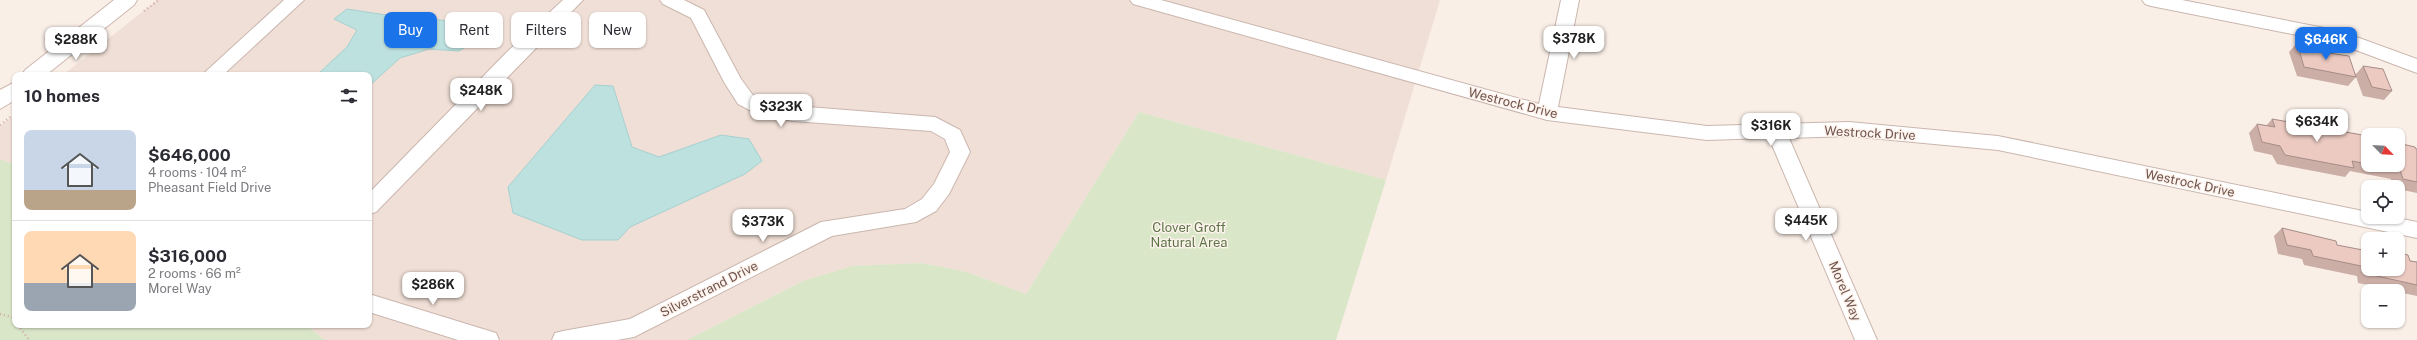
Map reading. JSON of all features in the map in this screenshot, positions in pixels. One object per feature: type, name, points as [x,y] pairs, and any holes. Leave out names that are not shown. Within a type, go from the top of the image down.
[{"type":"main road","points":[[36,72],[127,0]]},
{"type":"main road","points":[[0,101],[12,91]]},
{"type":"street","points":[[214,72],[295,0]]},
{"type":"street","points":[[372,203],[426,145],[574,0]]},
{"type":"street","name":"Silverstrand Drive","points":[[563,340],[634,328],[828,228],[909,216],[929,205],[942,190],[960,152],[953,135],[935,124],[793,114],[766,110],[745,99],[733,82],[698,14],[669,0]]},
{"type":"street","name":"Westrock Drive","points":[[1139,0],[1547,113],[1707,133],[1849,129],[1998,143],[2417,230]]},
{"type":"street","points":[[1547,113],[1570,0]]},
{"type":"street","points":[[2151,0],[2340,37],[2417,66]]},
{"type":"street","name":"Morel Way","points":[[1776,131],[1866,340]]},
{"type":"street","points":[[372,304],[488,340]]},
{"type":"path","points":[[0,125],[12,115]]},
{"type":"path","points":[[0,314],[12,317]]},
{"type":"path","points":[[20,328],[29,340]]},
{"type":"shaded area","points":[[157,0],[1440,0],[1386,180],[1139,112],[1026,294],[967,272],[921,263],[852,266],[803,281],[687,340],[325,340],[310,328],[372,328],[372,72],[67,72]]},
{"type":"shaded area","points":[[12,116],[12,164],[0,159],[0,126]]},
{"type":"green space","name":"Clover Groff Natural Area","points":[[1139,112],[1386,180],[1336,340],[687,340],[803,281],[852,266],[921,263],[967,272],[1026,294]]},
{"type":"green space","points":[[0,159],[12,164],[12,328],[310,328],[325,340],[0,340]]},
{"type":"water","points":[[347,9],[384,15],[384,48],[437,48],[437,20],[445,20],[445,48],[464,48],[459,51],[429,49],[400,58],[372,83],[372,72],[320,72],[347,47],[357,30],[334,19]]},
{"type":"water","points":[[595,85],[613,86],[632,147],[659,157],[721,135],[749,139],[762,161],[745,174],[630,227],[618,240],[582,240],[513,213],[508,187]]},
{"type":"building","points":[[2297,43],[2321,48],[2322,52],[2349,56],[2356,77],[2304,67]]},
{"type":"building","points":[[2363,66],[2383,69],[2392,91],[2372,87]]},
{"type":"building","points":[[2272,119],[2361,135],[2361,163],[2352,161],[2354,168],[2285,155],[2280,146],[2262,142],[2257,124],[2275,127]]},
{"type":"building","points":[[2405,145],[2417,149],[2417,182],[2403,179],[2401,172],[2405,172]]},
{"type":"building","points":[[2282,228],[2336,241],[2337,245],[2361,250],[2361,266],[2313,256],[2311,250],[2287,245]]},
{"type":"building","points":[[2405,254],[2408,255],[2410,261],[2417,262],[2417,285],[2377,276],[2405,276]]}]
